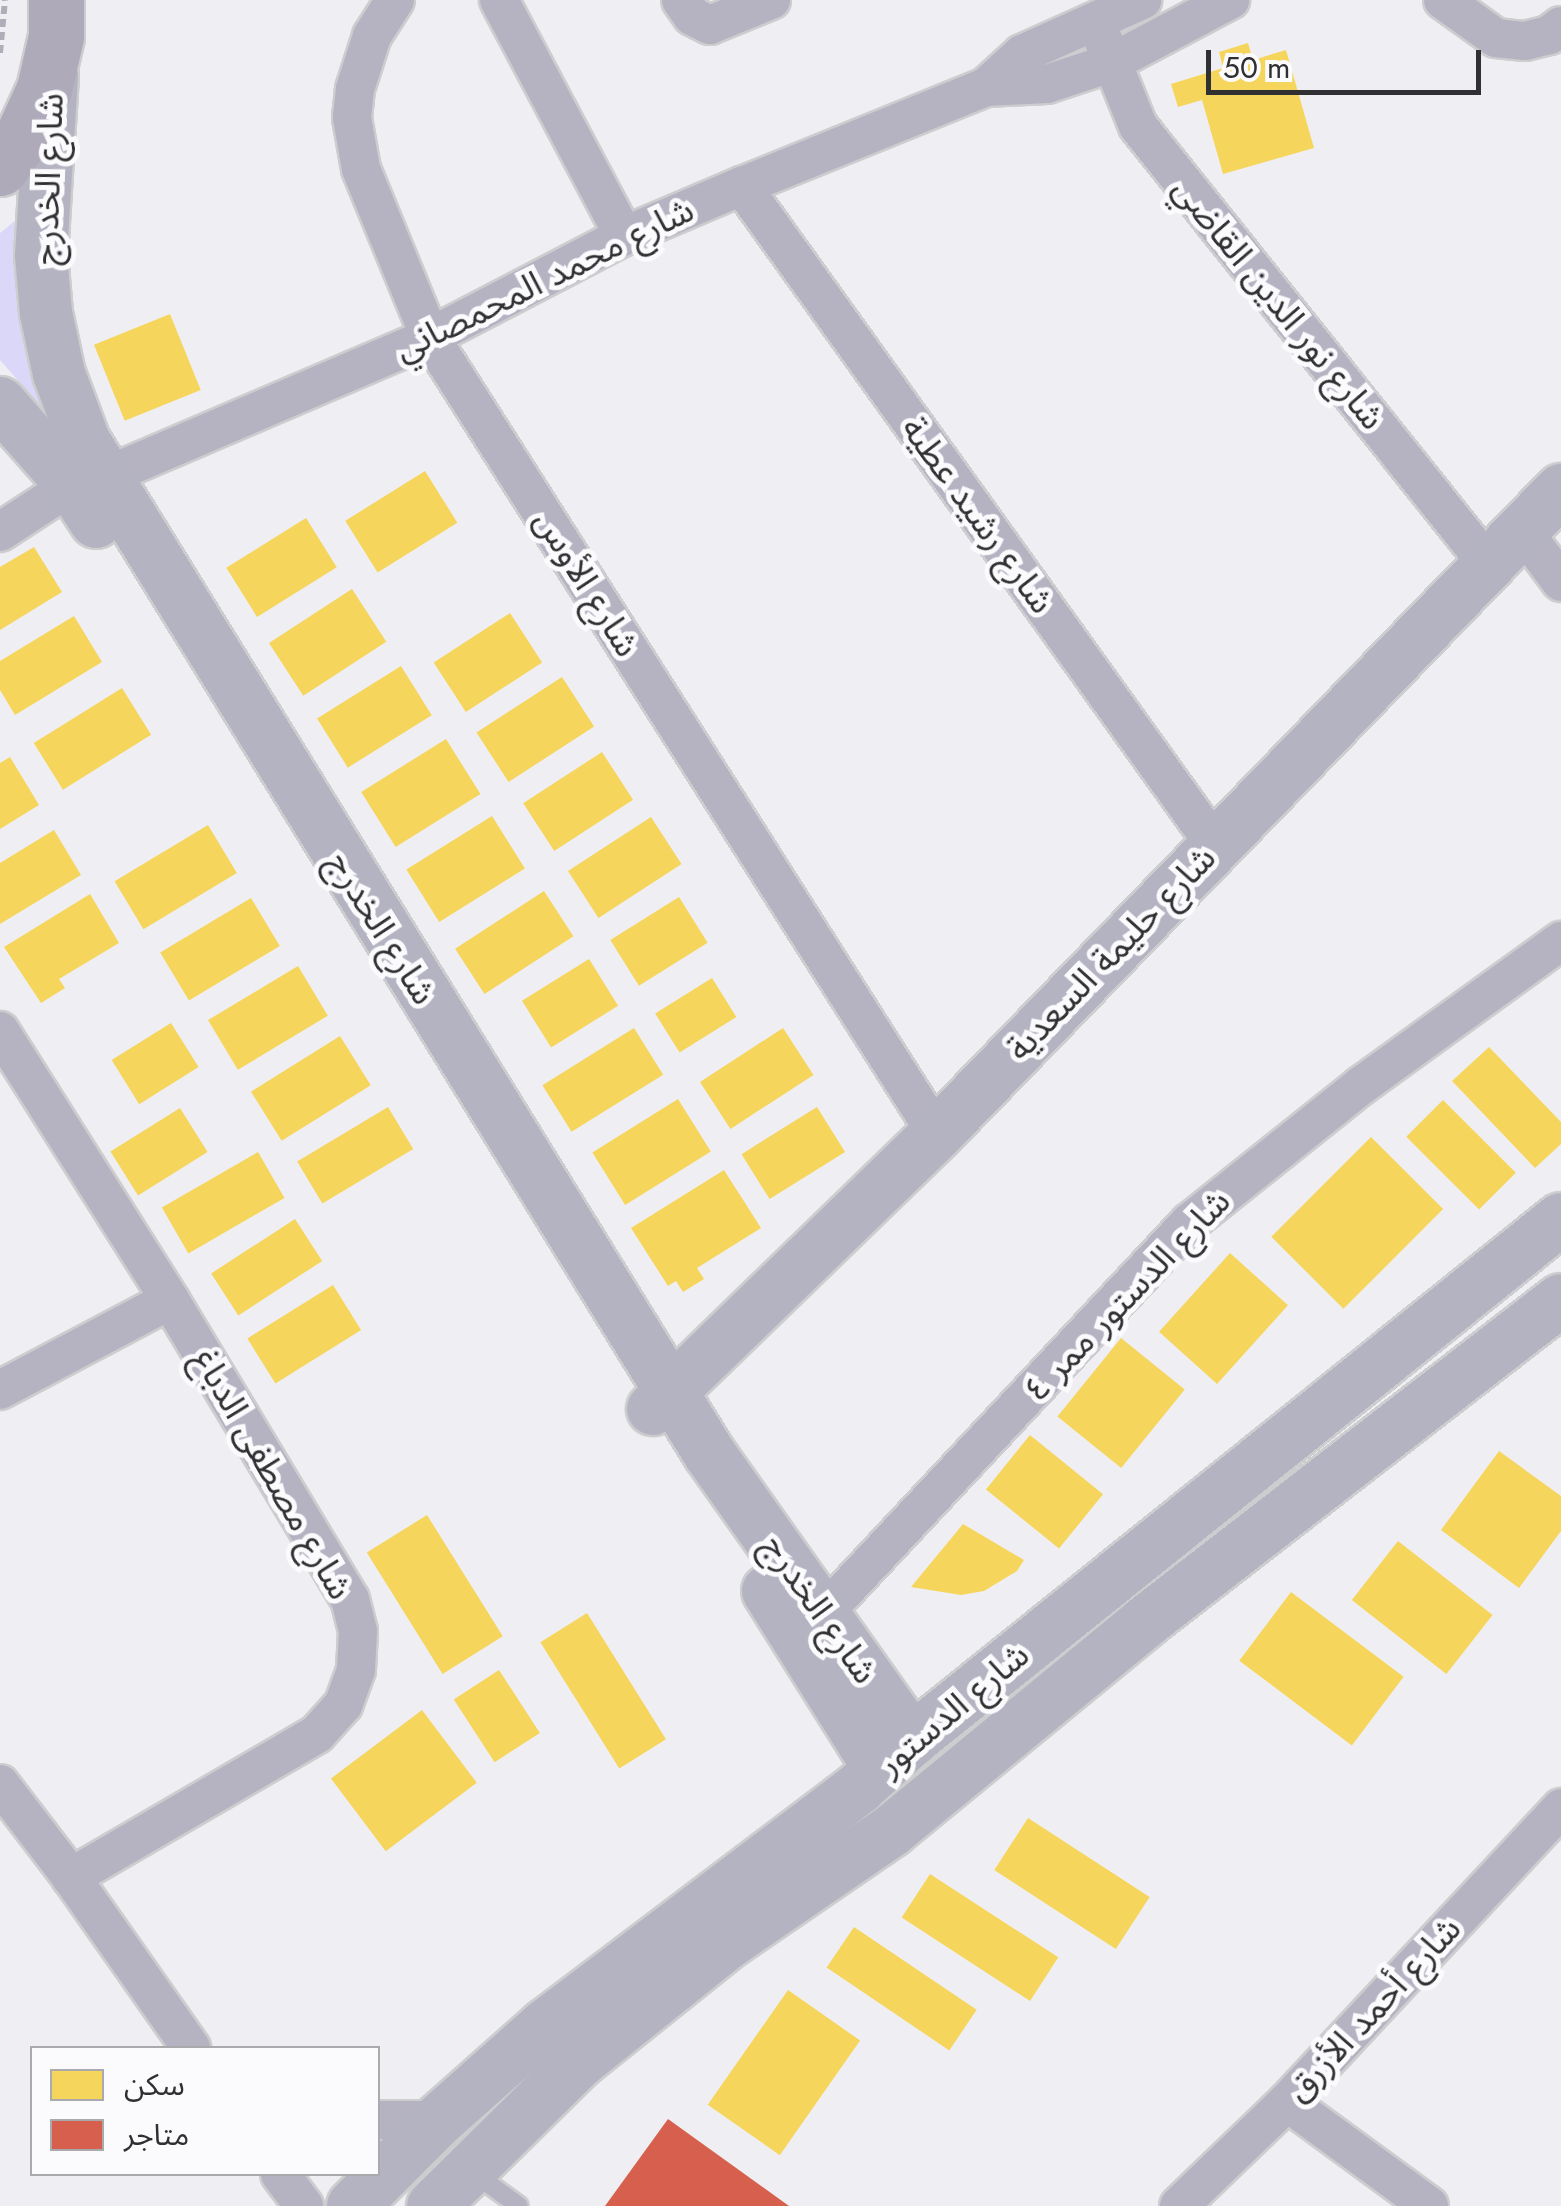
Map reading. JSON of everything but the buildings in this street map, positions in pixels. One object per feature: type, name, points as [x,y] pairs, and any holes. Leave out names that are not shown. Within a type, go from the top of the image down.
[{"type":"main road","points":[[0,168],[34,115],[55,25]]},
{"type":"street","name":"شارع الأوس","points":[[395,0],[372,36],[354,89],[352,118],[361,169],[430,337],[937,1134]]},
{"type":"street","points":[[499,0],[624,236]]},
{"type":"street","points":[[681,0],[692,16],[710,25],[771,0]]},
{"type":"street","name":"شارع محمد المحمصاني","points":[[986,87],[1022,54],[1142,0]]},
{"type":"street","name":"شارع محمد المحمصاني","points":[[0,532],[88,481],[430,337],[624,236],[986,87],[1047,84],[1111,63],[1230,0]]},
{"type":"street","points":[[1443,0],[1496,38],[1526,41],[1550,35],[1561,26]]},
{"type":"street","name":"شارع نور الدين القاضي","points":[[1096,22],[1138,126],[1507,550],[1561,582]]},
{"type":"street","name":"شارع الخدرج","points":[[55,25],[41,255],[46,314],[59,374],[84,441],[88,481]]},
{"type":"street","name":"شارع رشيد عطية","points":[[742,186],[1214,845]]},
{"type":"street","name":"شارع الخدرج","points":[[0,403],[88,481],[399,957],[664,1400],[896,1754]]},
{"type":"street","name":"شارع حليمة السعدية","points":[[664,1400],[937,1134],[1561,490]]},
{"type":"street","name":"شارع الدستور ممر ٤","points":[[823,1614],[1189,1224],[1362,1084],[1561,941]]},
{"type":"street","name":"شارع مصطفى الدباغ","points":[[0,1032],[170,1300],[350,1599],[358,1631],[356,1670],[343,1705],[317,1734],[71,1876]]},
{"type":"street","name":"شارع الدستور","points":[[354,2206],[438,2120],[546,2024],[860,1788],[896,1754],[1561,1219]]},
{"type":"street","points":[[0,1390],[170,1300]]},
{"type":"street","name":"شارع الدستور","points":[[434,2206],[578,2063],[729,1942],[891,1831],[1145,1622],[1561,1300]]},
{"type":"street","name":"شارع الخدرج","points":[[664,1400],[709,1453],[823,1614],[896,1754]]},
{"type":"street","points":[[0,1784],[71,1876],[190,2046]]},
{"type":"street","name":"شارع أحمد الأزرق","points":[[1180,2206],[1286,2102],[1561,1808]]},
{"type":"street","points":[[1286,2102],[1429,2206]]},
{"type":"street","points":[[380,2120],[438,2120]]},
{"type":"street","points":[[282,2176],[304,2206]]},
{"type":"lane","points":[[470,2170],[519,2206]]},
{"type":"path","points":[[0,53],[5,0]]},
{"type":"shaded area","points":[[16,220],[16,285],[43,409],[0,360],[0,233]]}]
